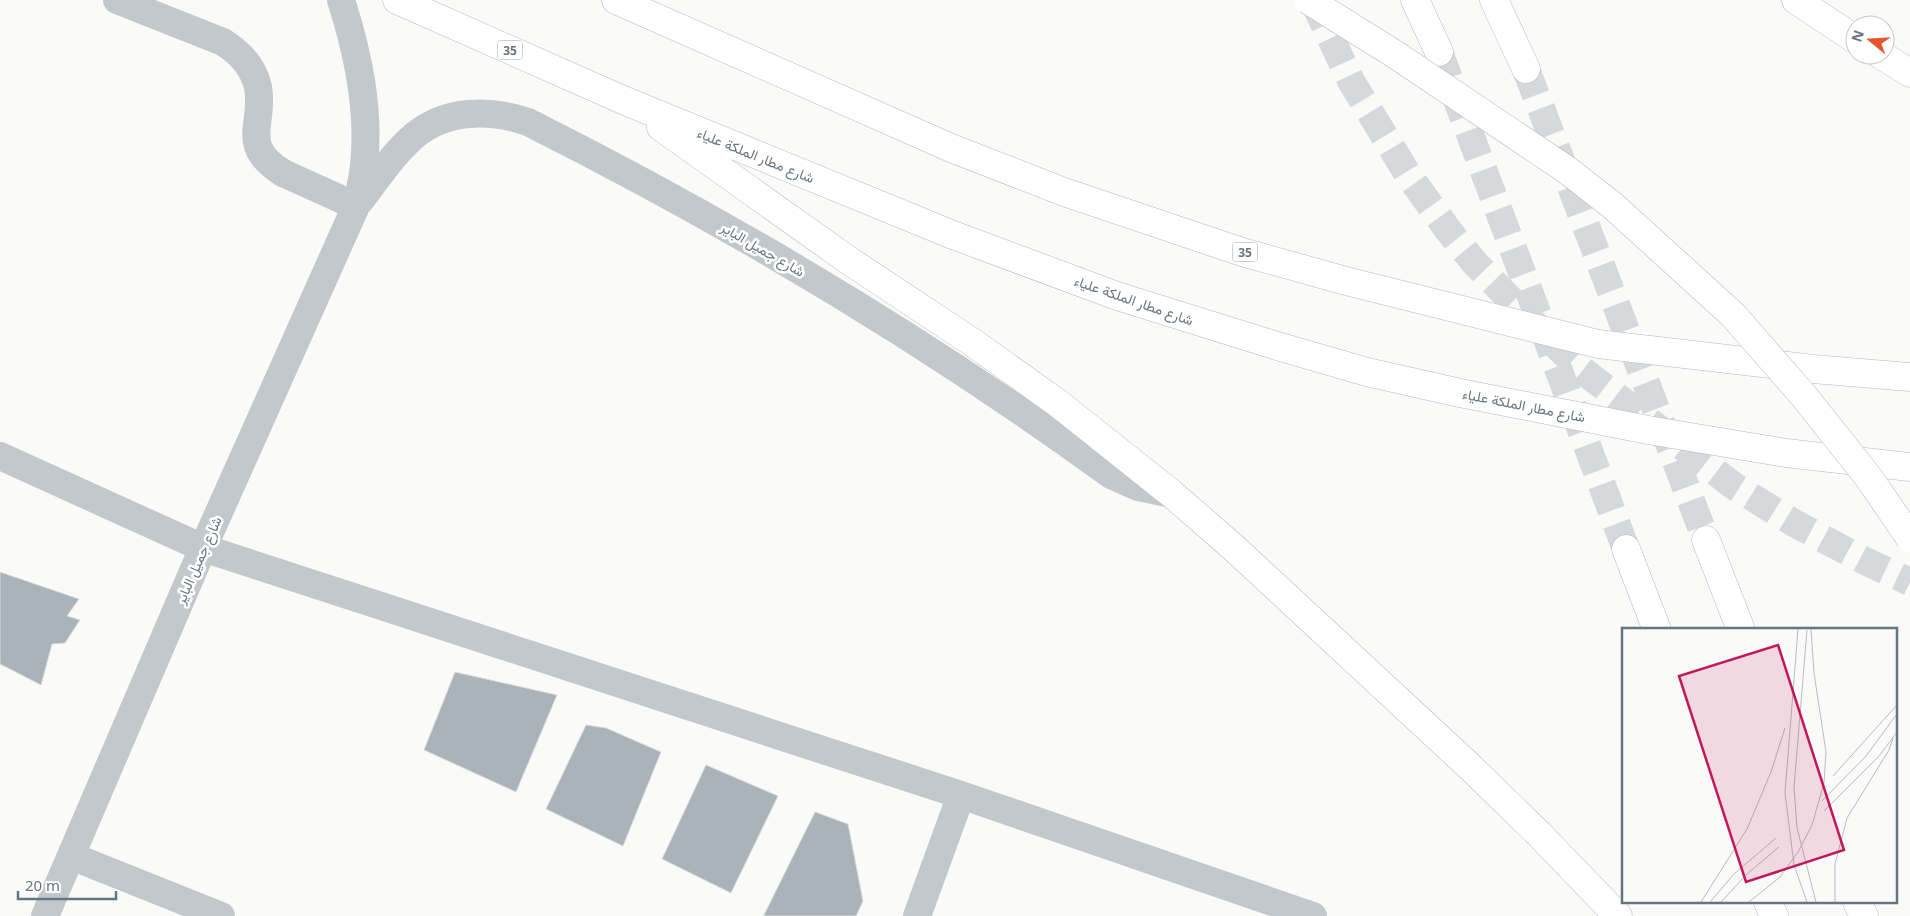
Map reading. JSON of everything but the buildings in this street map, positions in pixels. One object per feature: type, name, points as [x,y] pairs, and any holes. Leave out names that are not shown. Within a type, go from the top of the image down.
[{"type":"main road","name":"شارع مطار الملكة علياء","points":[[397,0],[623,100],[953,235],[1116,296],[1274,345],[1395,378],[1638,428],[1786,453],[1910,467]]},
{"type":"main road","name":"35","points":[[616,0],[951,148],[1064,192],[1242,252],[1346,281],[1598,344],[1813,369],[1910,378]]},
{"type":"main road","points":[[1308,0],[1396,55],[1567,170],[1612,205],[1733,315],[1803,395],[1869,478],[1910,538]]},
{"type":"main road","points":[[1414,0],[1439,52]]},
{"type":"main road","points":[[1494,0],[1526,69]]},
{"type":"main road","points":[[1796,0],[1845,32]]},
{"type":"main road","points":[[1895,64],[1910,73]]},
{"type":"main road","points":[[623,100],[848,260],[972,342],[1051,398],[1172,494],[1241,554],[1469,766],[1539,834],[1618,916]]},
{"type":"main road","points":[[1706,540],[1740,628]]},
{"type":"main road","points":[[1626,549],[1656,628]]},
{"type":"main road","points":[[1769,904],[1774,916]]},
{"type":"main road","points":[[1858,904],[1864,916]]},
{"type":"street","points":[[116,0],[223,42],[236,50],[246,61],[258,87],[259,102],[255,131],[257,144],[263,156],[271,166],[283,174],[356,206]]},
{"type":"street","name":"شارع جميل الباير","points":[[45,916],[203,548],[356,206],[364,166],[364,99],[359,66],[341,0]]},
{"type":"street","name":"شارع جميل الباير","points":[[356,206],[401,149],[416,135],[433,124],[452,117],[473,113],[501,114],[528,122],[650,184],[753,242],[951,365],[1111,475],[1138,487],[1172,494]]},
{"type":"street","points":[[0,456],[203,548],[960,795],[1313,916]]},
{"type":"street","points":[[917,916],[960,795]]},
{"type":"street","points":[[71,856],[221,916]]},
{"type":"tunnel","points":[[1313,0],[1351,81],[1407,173],[1448,230],[1474,262],[1542,332],[1582,370],[1734,486],[1794,523],[1865,561],[1910,582]]},
{"type":"tunnel","points":[[1439,52],[1626,549]]},
{"type":"tunnel","points":[[1526,69],[1706,540]]}]
